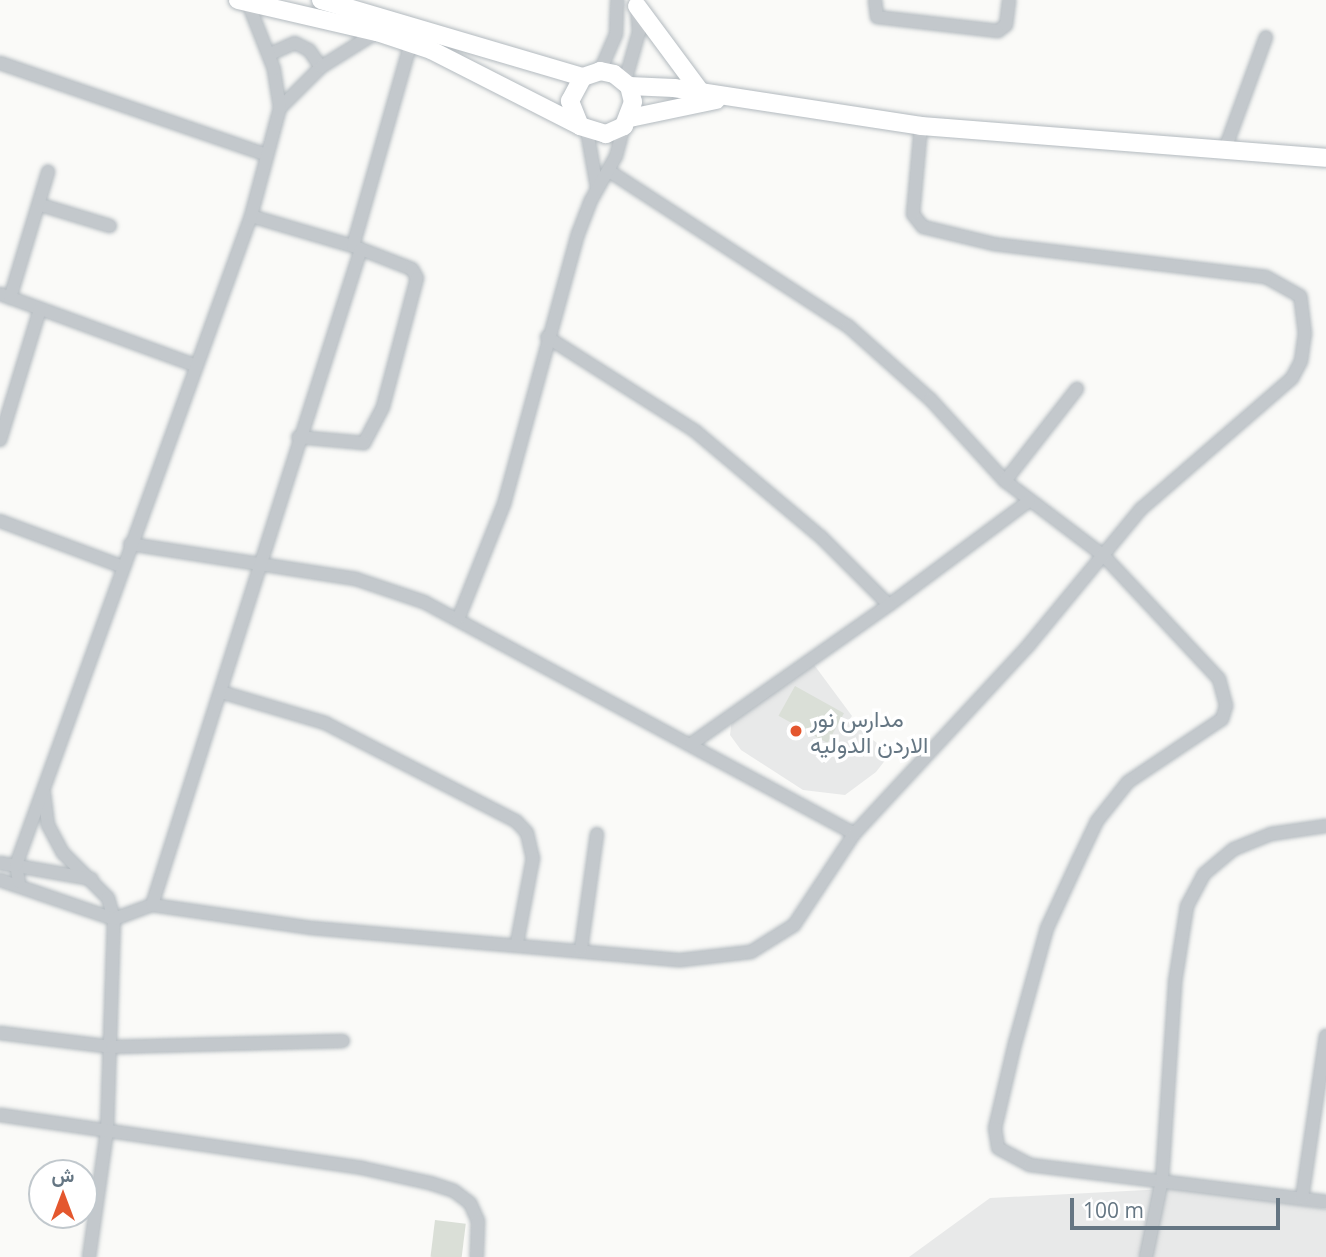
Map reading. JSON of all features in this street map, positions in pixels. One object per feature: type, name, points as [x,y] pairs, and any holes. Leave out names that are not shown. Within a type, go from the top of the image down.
[{"type":"street","points":[[321,0],[627,84],[700,91],[726,98],[921,126],[1326,158]]},
{"type":"street","points":[[597,187],[583,129],[570,101],[592,74],[616,34],[617,0]]},
{"type":"street","points":[[875,0],[877,17],[998,31],[1006,24],[1009,0]]},
{"type":"street","points":[[243,1],[411,42],[583,129],[606,134],[627,122],[726,98]]},
{"type":"street","points":[[19,883],[16,865],[194,365],[251,215],[280,108],[270,54],[243,1]]},
{"type":"street","points":[[459,617],[504,504],[547,337],[597,187],[609,172],[634,102],[627,84],[639,32],[636,3]]},
{"type":"street","points":[[636,3],[700,91]]},
{"type":"street","points":[[280,108],[321,68],[377,32]]},
{"type":"street","points":[[1225,149],[1266,37]]},
{"type":"street","points":[[152,905],[221,692],[357,247],[411,42]]},
{"type":"street","points":[[270,54],[295,43],[309,50],[321,68]]},
{"type":"street","points":[[0,63],[267,155]]},
{"type":"street","points":[[0,880],[19,883],[114,919],[152,905],[312,928],[517,943],[681,960],[751,952],[794,925],[854,834],[1028,646],[1141,509],[1292,378],[1301,361],[1305,334],[1300,296],[1266,277],[994,244],[923,227],[913,214],[921,126]]},
{"type":"street","points":[[48,172],[40,205],[5,296],[194,365]]},
{"type":"street","points":[[609,172],[848,326],[930,399],[1005,481],[1103,555],[1219,679],[1225,713],[1213,726],[1142,769],[1097,821],[1047,928],[1015,1043],[994,1140],[1007,1157],[1030,1166],[1326,1202]]},
{"type":"street","points":[[40,205],[110,226]]},
{"type":"street","points":[[251,215],[357,247],[412,269],[418,285],[383,407],[364,443],[298,437]]},
{"type":"street","points":[[0,440],[40,309]]},
{"type":"street","points":[[547,337],[695,431],[821,537],[889,605]]},
{"type":"street","points":[[1005,481],[1077,389]]},
{"type":"street","points":[[691,744],[889,605],[1029,501]]},
{"type":"street","points":[[0,521],[124,567]]},
{"type":"street","points":[[130,544],[387,587],[459,617],[854,834]]},
{"type":"street","points":[[221,692],[346,732],[516,821],[527,833],[533,858],[517,943]]},
{"type":"street","points":[[43,787],[53,835],[63,853],[92,879],[108,898],[114,919],[112,1047],[107,1131],[89,1257]]},
{"type":"street","points":[[1146,1257],[1162,1180],[1175,982],[1187,906],[1204,874],[1234,849],[1271,834],[1326,826]]},
{"type":"street","points":[[581,949],[597,834]]},
{"type":"street","points":[[0,863],[92,879]]},
{"type":"street","points":[[0,1033],[112,1047],[343,1041]]},
{"type":"street","points":[[1302,1198],[1326,1036]]},
{"type":"street","points":[[0,1115],[362,1168],[454,1191],[470,1203],[478,1221],[477,1257]]},
{"type":"shaded area","name":"مدارس نور الاردن الدوليه","points":[[812,662],[852,716],[849,720],[890,754],[876,772],[845,795],[803,790],[741,750],[730,735],[732,719]]},
{"type":"shaded area","points":[[795,686],[844,713],[827,743],[779,716]]},
{"type":"shaded area","points":[[1185,1188],[1326,1209],[1326,1257],[909,1257],[990,1198]]},
{"type":"shaded area","points":[[435,1220],[466,1224],[462,1257],[430,1257]]},
{"type":"place","name":"مدارس نور الاردن الدوليه","points":[[796,731]]}]
